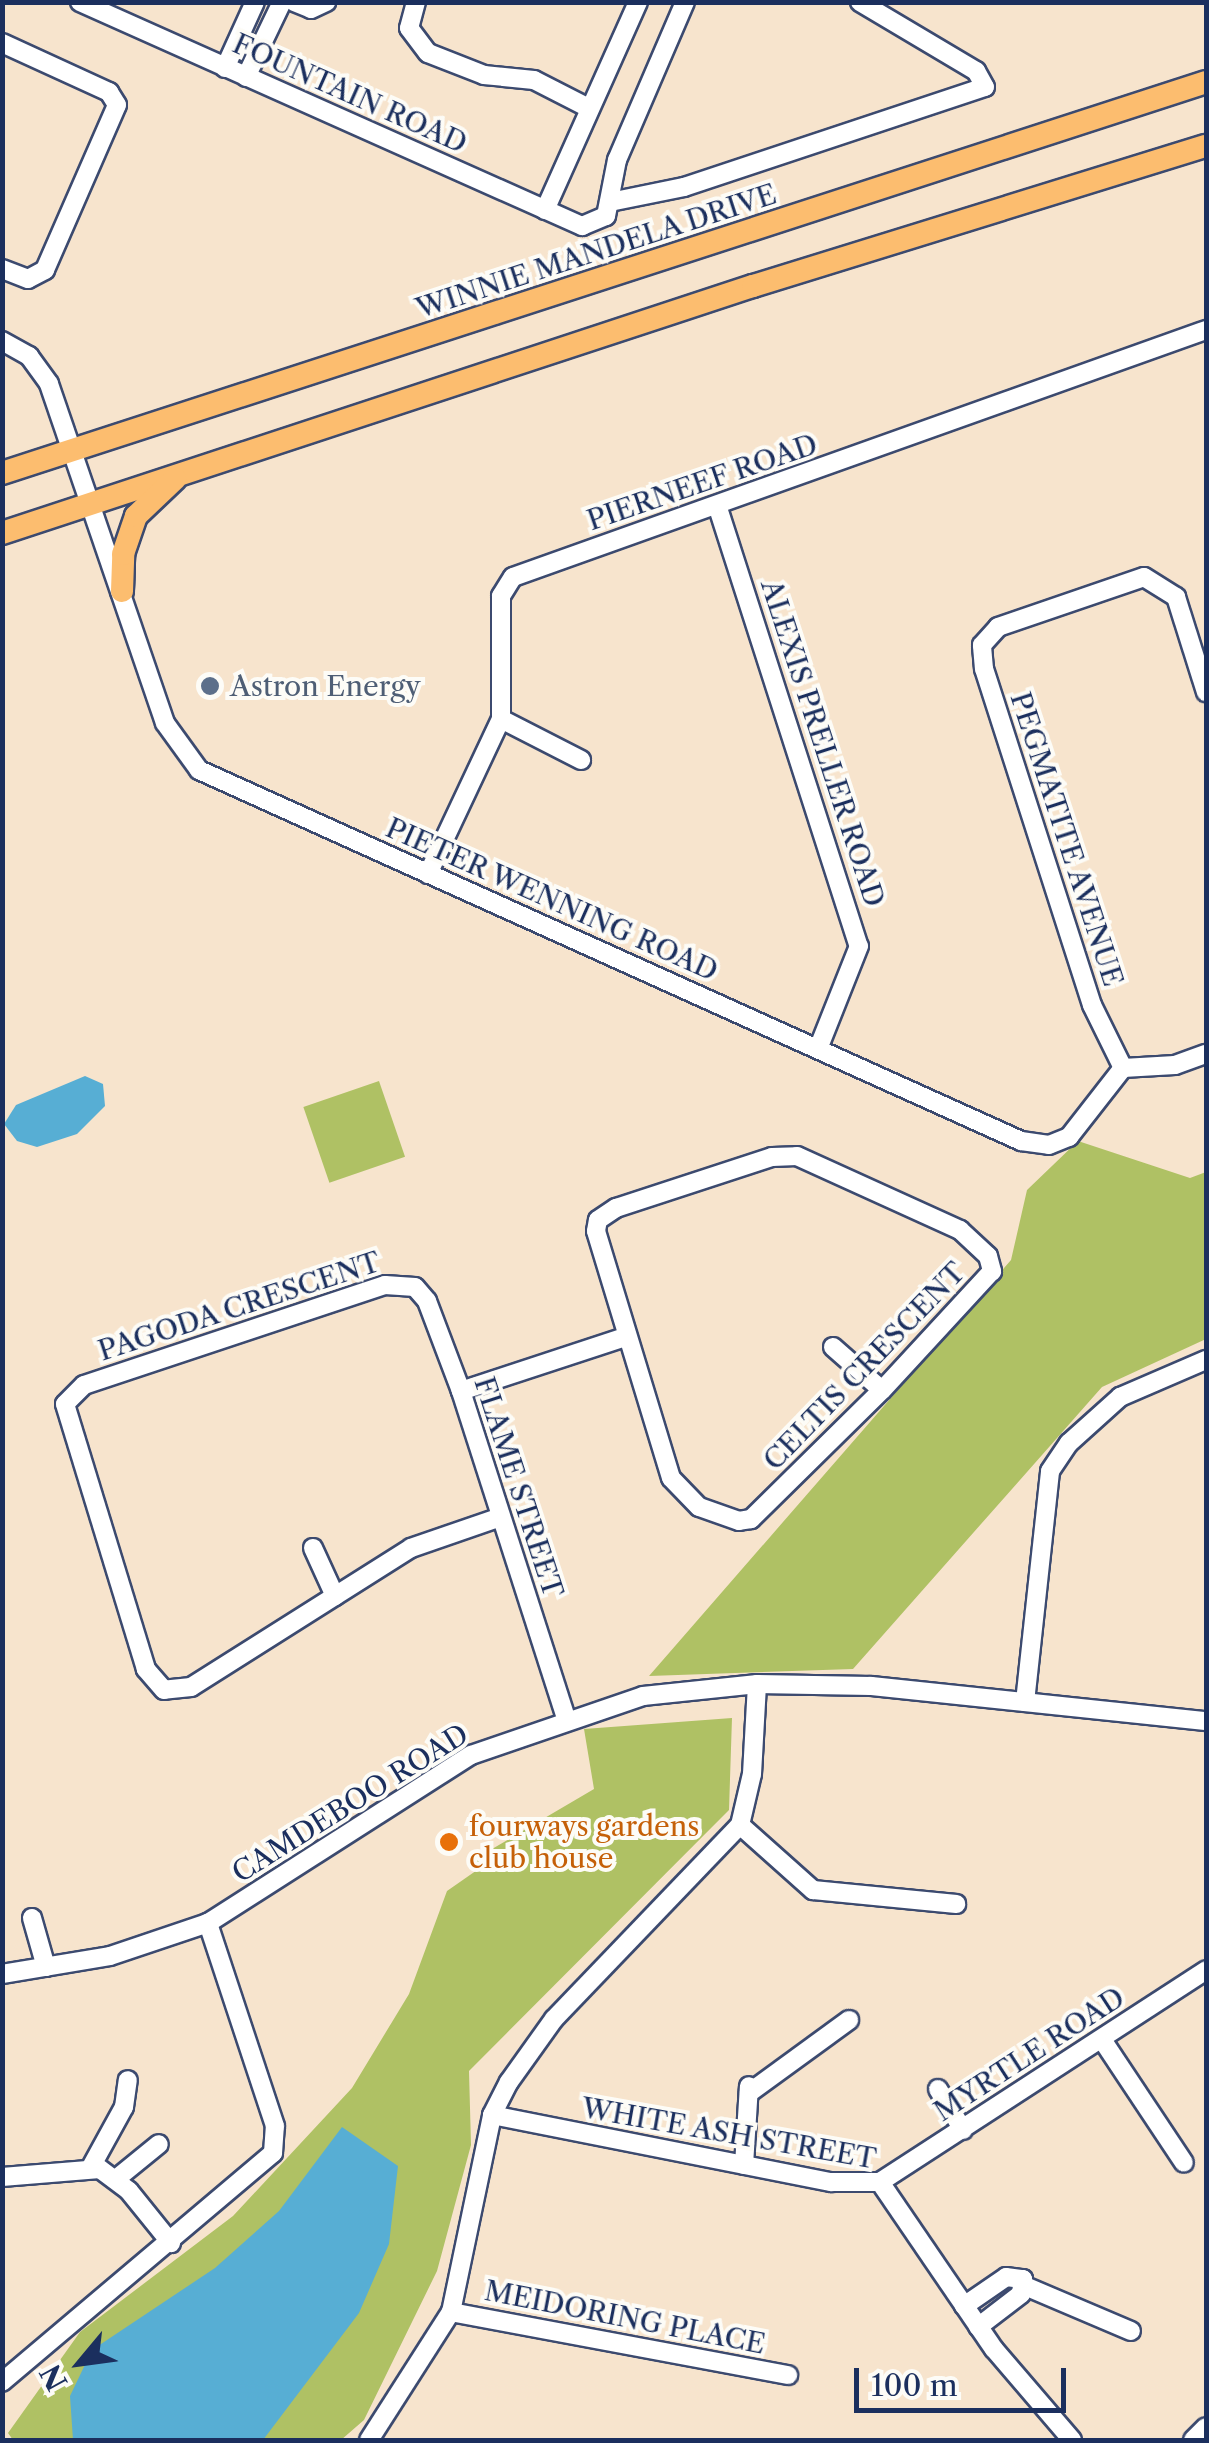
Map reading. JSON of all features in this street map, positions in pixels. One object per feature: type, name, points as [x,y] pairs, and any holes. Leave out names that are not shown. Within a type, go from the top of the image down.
[{"type":"main road","name":"WINNIE MANDELA DRIVE","points":[[2,473],[1205,82]]},
{"type":"main road","points":[[2,533],[1206,146]]},
{"type":"main road","points":[[122,591],[123,554],[136,516],[181,474]]},
{"type":"street","name":"FOUNTAIN ROAD","points":[[80,2],[582,226],[598,222],[610,202]]},
{"type":"street","points":[[225,68],[255,2]]},
{"type":"street","points":[[246,77],[282,2]]},
{"type":"street","points":[[294,2],[311,10],[326,2]]},
{"type":"street","points":[[416,2],[409,28],[428,53],[484,76],[534,80],[589,108]]},
{"type":"street","points":[[545,210],[638,2]]},
{"type":"street","points":[[684,2],[624,141],[610,202],[684,187],[985,87],[976,71],[860,2]]},
{"type":"street","points":[[2,43],[109,92],[117,104],[45,270],[28,278],[2,269]]},
{"type":"street","name":"PIERNEEF ROAD","points":[[428,874],[501,719],[501,596],[512,576],[718,508],[1206,330]]},
{"type":"street","name":"PIETER WENNING ROAD","points":[[2,341],[41,370],[94,502],[164,724],[192,763],[428,874],[1037,1146],[1070,1137],[1123,1068]]},
{"type":"street","name":"ALEXIS PRELLER ROAD","points":[[718,508],[859,946],[818,1049]]},
{"type":"street","name":"PEGMATITE AVENUE","points":[[1123,1068],[1092,1006],[984,669],[982,645],[998,626],[1131,577],[1158,581],[1176,597],[1206,692]]},
{"type":"street","points":[[501,719],[581,760]]},
{"type":"street","points":[[1123,1068],[1175,1065],[1206,1054]]},
{"type":"street","name":"CELTIS CRESCENT","points":[[798,1156],[940,1219],[992,1262],[985,1284],[882,1390],[752,1519],[739,1520],[699,1507],[677,1490],[625,1337],[598,1220],[616,1208],[754,1163],[798,1156]]},
{"type":"street","name":"FLAME STREET","points":[[404,1282],[427,1302],[461,1391],[498,1518],[566,1719]]},
{"type":"street","name":"PAGODA CRESCENT","points":[[404,1282],[84,1386],[65,1404],[146,1669],[164,1690],[191,1687],[410,1548],[498,1518]]},
{"type":"street","points":[[461,1391],[625,1337]]},
{"type":"street","points":[[832,1347],[882,1390]]},
{"type":"street","points":[[1025,1702],[1050,1472],[1069,1443],[1120,1396],[1206,1360]]},
{"type":"street","points":[[313,1548],[335,1596]]},
{"type":"street","points":[[369,2440],[451,2312],[492,2116],[554,2019],[740,1825],[752,1774],[757,1684]]},
{"type":"street","name":"CAMDEBOO ROAD","points":[[2,1974],[110,1956],[208,1923],[448,1767],[566,1719],[643,1696],[757,1684],[870,1686],[1206,1721]]},
{"type":"street","points":[[740,1825],[813,1890],[956,1904]]},
{"type":"street","points":[[32,1918],[46,1967]]},
{"type":"street","points":[[2,2382],[266,2163],[276,2139],[208,1923]]},
{"type":"street","name":"MYRTLE ROAD","points":[[880,2182],[1206,1970]]},
{"type":"street","points":[[744,2165],[749,2088],[850,2020]]},
{"type":"street","points":[[1102,2041],[1184,2163]]},
{"type":"street","points":[[90,2167],[124,2107],[128,2080]]},
{"type":"street","points":[[938,2089],[963,2130]]},
{"type":"street","name":"WHITE ASH STREET","points":[[492,2116],[855,2186],[880,2182],[978,2327],[1072,2440]]},
{"type":"street","points":[[116,2179],[159,2144]]},
{"type":"street","points":[[2,2177],[90,2167],[116,2179],[171,2243]]},
{"type":"street","points":[[964,2306],[1018,2274],[1025,2286],[1131,2331]]},
{"type":"street","points":[[978,2327],[1025,2286]]},
{"type":"street","name":"MEIDORING PLACE","points":[[451,2312],[788,2376]]},
{"type":"street","points":[[1193,2440],[1206,2427]]},
{"type":"green space","points":[[379,1081],[405,1157],[329,1183],[303,1107]]},
{"type":"green space","points":[[1078,1141],[1190,1178],[1206,1172],[1206,1339],[1102,1387],[853,1669],[649,1676],[1011,1260],[1027,1190]]},
{"type":"green space","points":[[732,1718],[729,1810],[469,2071],[471,2145],[437,2271],[364,2420],[341,2440],[13,2440],[8,2433],[80,2332],[233,2216],[352,2088],[409,1994],[447,1891],[480,1868],[475,1859],[594,1789],[584,1729]]},
{"type":"water","points":[[85,1076],[103,1084],[105,1106],[77,1134],[37,1147],[17,1141],[4,1124],[16,1105]]},
{"type":"water","points":[[342,2127],[398,2166],[389,2244],[359,2313],[263,2440],[73,2440],[70,2396],[92,2350],[215,2268],[279,2211]]},
{"type":"place","name":"Astron Energy","points":[[210,686]]},
{"type":"place","name":"fourways gardens club house","points":[[449,1842]]}]
